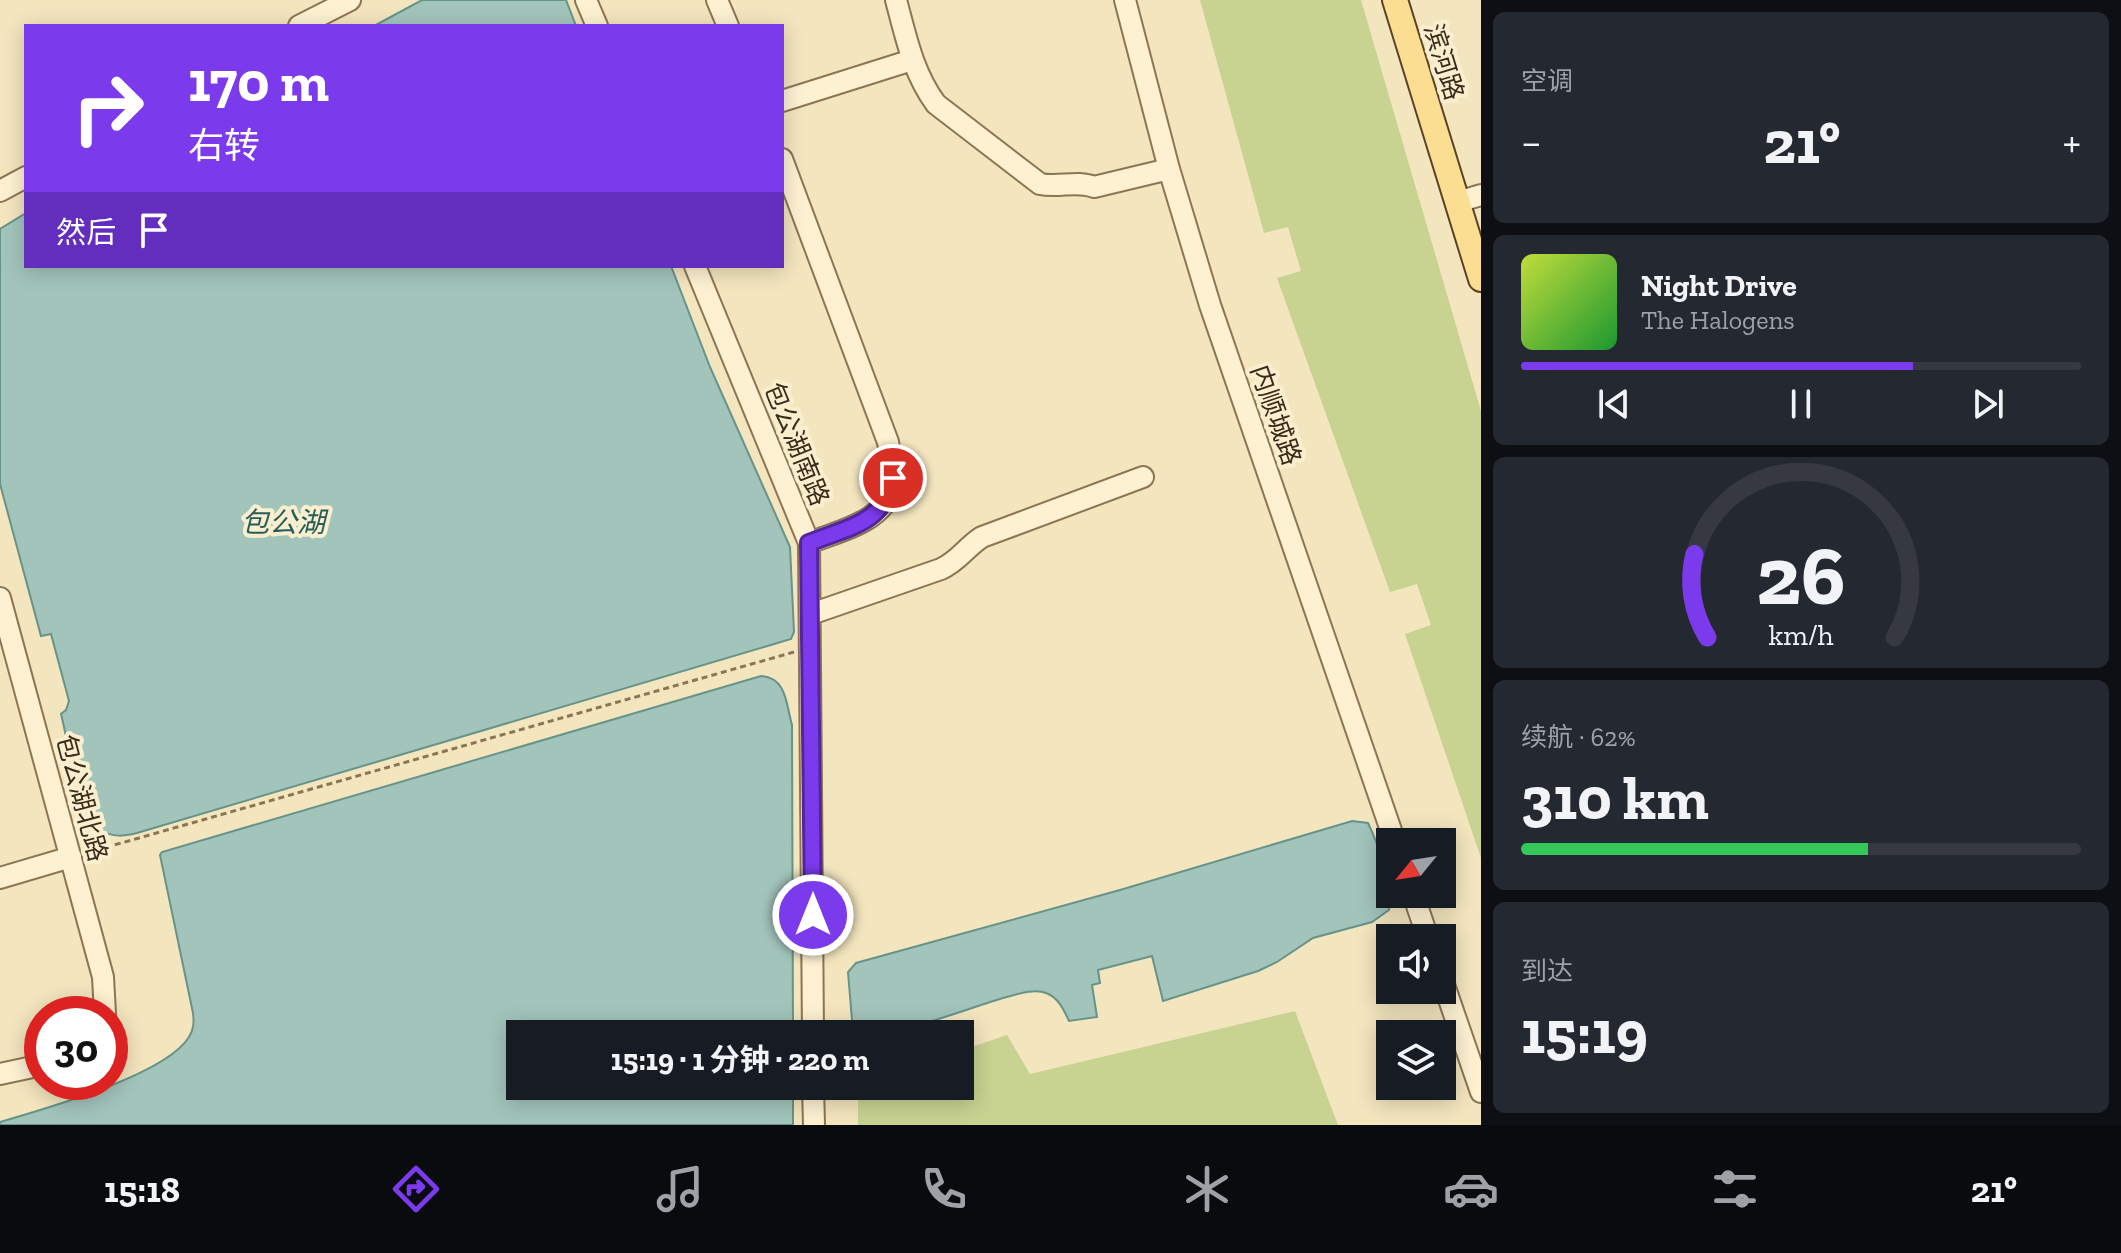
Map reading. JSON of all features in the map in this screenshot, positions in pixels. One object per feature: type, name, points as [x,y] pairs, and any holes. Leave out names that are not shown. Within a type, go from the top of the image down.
[{"type":"main road","name":"滨河路","points":[[1395,0],[1481,226]]},
{"type":"main road","name":"滨河路","points":[[1412,0],[1470,198],[1481,279]]},
{"type":"street","points":[[303,24],[350,0]]},
{"type":"street","points":[[586,0],[596,24]]},
{"type":"street","points":[[717,0],[727,24]]},
{"type":"street","points":[[896,0],[912,60],[923,87],[936,104],[1040,184],[1058,187],[1083,183],[1094,187],[1169,169]]},
{"type":"street","name":"内顺城路","points":[[1125,0],[1169,169],[1210,305],[1390,828]]},
{"type":"street","points":[[784,100],[912,60]]},
{"type":"street","points":[[784,164],[888,442],[893,478],[890,495],[873,517],[809,543]]},
{"type":"street","points":[[0,191],[24,178]]},
{"type":"street","name":"包公湖南路","points":[[696,268],[809,543],[813,1020]]},
{"type":"street","points":[[811,614],[941,569],[955,563],[982,537],[1143,477]]},
{"type":"street","name":"包公湖北路","points":[[0,598],[107,996]]},
{"type":"street","points":[[0,878],[71,857]]},
{"type":"street","points":[[1451,1004],[1481,1092]]},
{"type":"street","points":[[0,1074],[24,1069]]},
{"type":"street","points":[[813,1100],[814,1125]]},
{"type":"path","points":[[71,857],[812,647]]},
{"type":"green space","points":[[1200,0],[1361,0],[1481,411],[1481,858],[1405,634],[1431,625],[1417,584],[1390,592],[1277,278],[1301,271],[1288,227],[1264,233]]},
{"type":"green space","points":[[1295,1011],[1338,1125],[858,1125],[858,1100],[974,1100],[974,1046],[1007,1035],[1030,1074]]},
{"type":"water","points":[[422,0],[566,0],[575,24],[378,24]]},
{"type":"water","name":"包公湖","points":[[24,214],[24,268],[672,268],[710,367],[790,547],[794,632],[791,639],[137,833],[119,836],[105,833],[93,822],[81,794],[61,714],[69,701],[51,634],[41,636],[0,484],[0,229]]},
{"type":"water","points":[[761,676],[770,678],[784,693],[792,725],[793,1020],[506,1020],[506,1100],[793,1100],[793,1125],[0,1125],[0,1122],[70,1100],[128,1100],[128,1078],[176,1051],[189,1037],[193,1013],[160,855]]},
{"type":"water","points":[[1352,821],[1368,823],[1372,832],[1376,842],[1376,908],[1389,908],[1372,922],[1313,938],[1258,971],[1163,1001],[1152,956],[1098,970],[1100,983],[1092,985],[1097,1017],[1069,1021],[1063,1008],[1050,995],[1030,992],[935,1020],[852,1020],[848,972],[856,963],[1120,890]]},
{"type":"route","points":[[813,915],[809,543],[873,517],[890,495],[893,478]]}]
